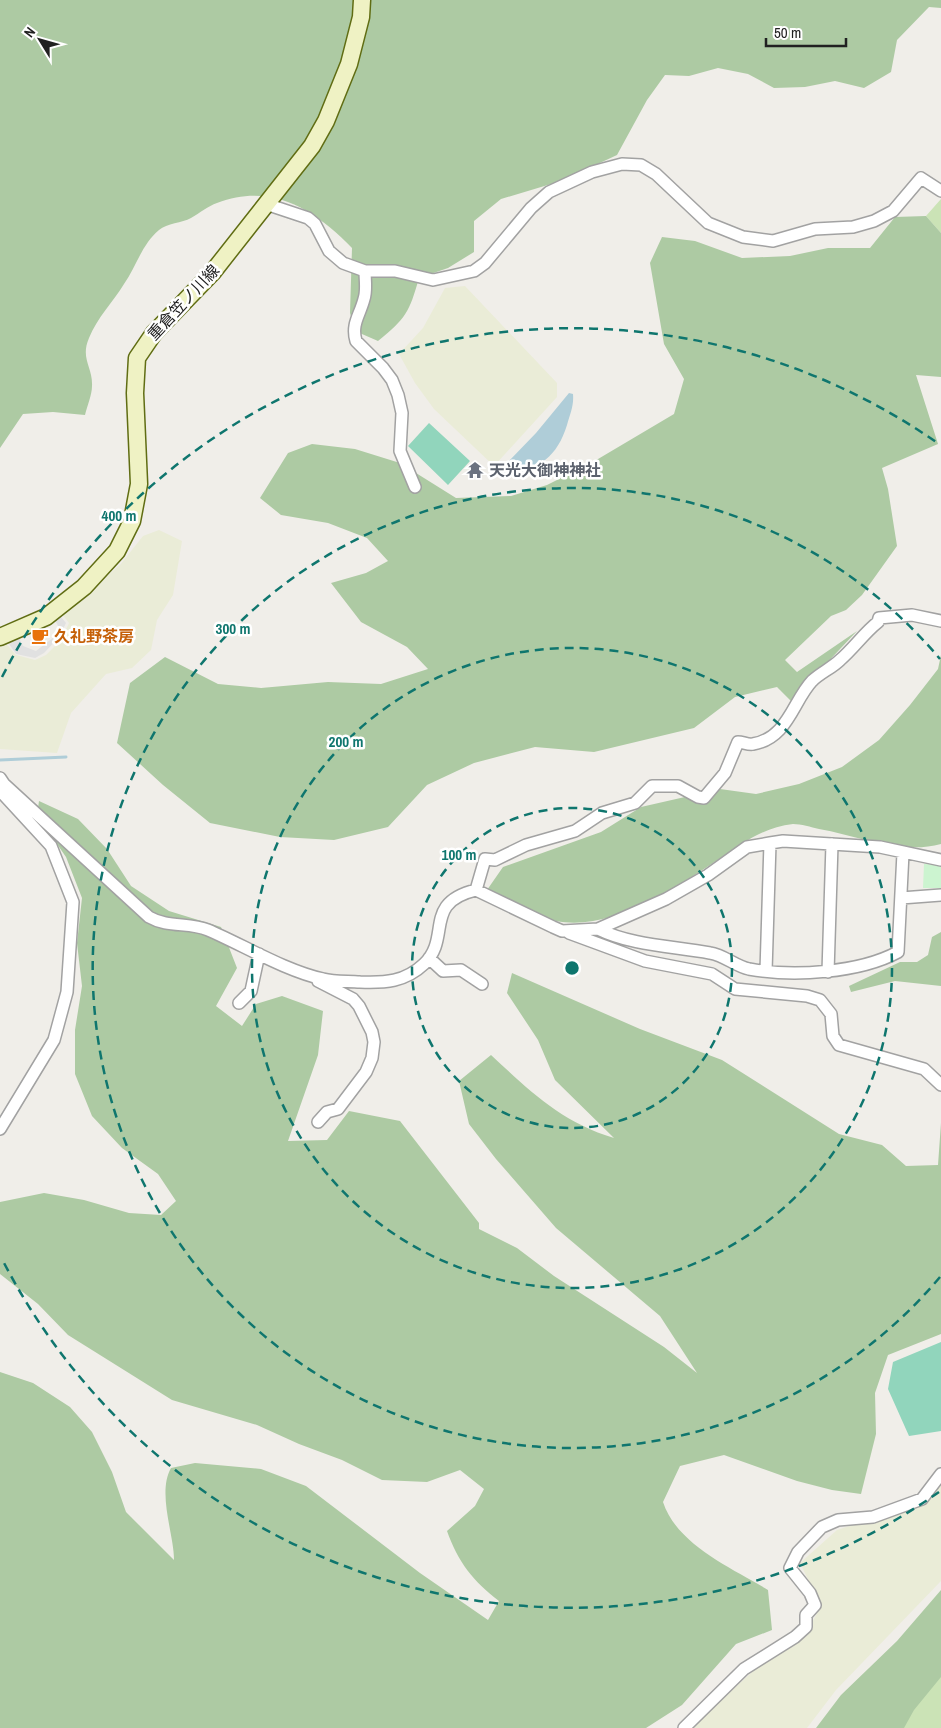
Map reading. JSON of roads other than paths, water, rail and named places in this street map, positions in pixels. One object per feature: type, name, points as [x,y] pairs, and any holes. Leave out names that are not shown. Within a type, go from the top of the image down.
[{"type":"main road","name":"重倉笠ノ川線","points":[[0,637],[46,617],[84,586],[117,551],[132,521],[139,484],[135,393],[137,358],[154,333],[212,273],[312,146],[326,121],[349,64],[361,18],[362,0]]},
{"type":"street","points":[[266,204],[308,218],[315,224],[335,257],[343,263],[365,271],[396,271],[433,280],[474,271],[485,263],[531,208],[549,192],[592,172],[622,164],[641,165],[656,174],[708,224],[743,237],[773,242],[815,229],[853,228],[874,221],[893,212],[921,178],[941,191]]},
{"type":"street","points":[[365,271],[366,291],[354,324],[354,333],[356,341],[392,380],[398,395],[402,414],[400,451],[415,487]]},
{"type":"street","points":[[476,890],[485,859],[495,860],[526,845],[575,831],[602,813],[635,803],[652,786],[676,786],[698,798],[704,798],[725,773],[738,742],[753,744],[768,738],[781,728],[790,718],[813,681],[841,660],[863,634],[878,622],[879,618],[912,615],[941,621]]},
{"type":"street","points":[[2,781],[149,917],[159,923],[206,929],[259,954],[323,980],[393,982],[403,979],[424,964],[432,954],[444,907],[461,894],[476,890],[562,931],[645,961],[712,974],[735,989],[807,996],[820,1000],[831,1014],[833,1036],[839,1045],[941,1072]]},
{"type":"street","points":[[0,1129],[54,1040],[66,992],[73,902],[51,846],[4,795],[2,781]]},
{"type":"street","points":[[598,929],[666,899],[708,875],[747,847],[783,841],[880,847],[941,860]]},
{"type":"street","points":[[766,971],[770,843]]},
{"type":"street","points":[[828,972],[832,844]]},
{"type":"street","points":[[562,931],[598,929],[650,944],[713,953],[746,968],[766,971],[828,972],[841,970],[889,957],[898,952],[902,853]]},
{"type":"street","points":[[901,898],[941,895]]},
{"type":"street","points":[[239,1003],[251,991],[259,954]]},
{"type":"street","points":[[428,958],[443,971],[461,970],[482,984]]},
{"type":"street","points":[[311,975],[322,984],[353,999],[360,1006],[372,1032],[374,1042],[372,1058],[366,1072],[338,1109],[327,1112],[318,1122]]},
{"type":"street","points":[[924,1069],[941,1085]]},
{"type":"street","points":[[684,1728],[744,1669],[795,1637],[806,1627],[806,1615],[815,1605],[810,1593],[790,1568],[798,1552],[809,1539],[822,1527],[838,1520],[873,1517],[922,1499],[941,1474]]},
{"type":"water","points":[[569,393],[573,394],[572,410],[563,436],[552,453],[538,465],[519,473],[508,476],[502,473],[506,464],[536,433]]},
{"type":"waterway","points":[[0,760],[66,757]]},
{"type":"place","name":"天光大御神神社","points":[[475,470]]},
{"type":"place","name":"久礼野茶房","points":[[40,636]]}]
